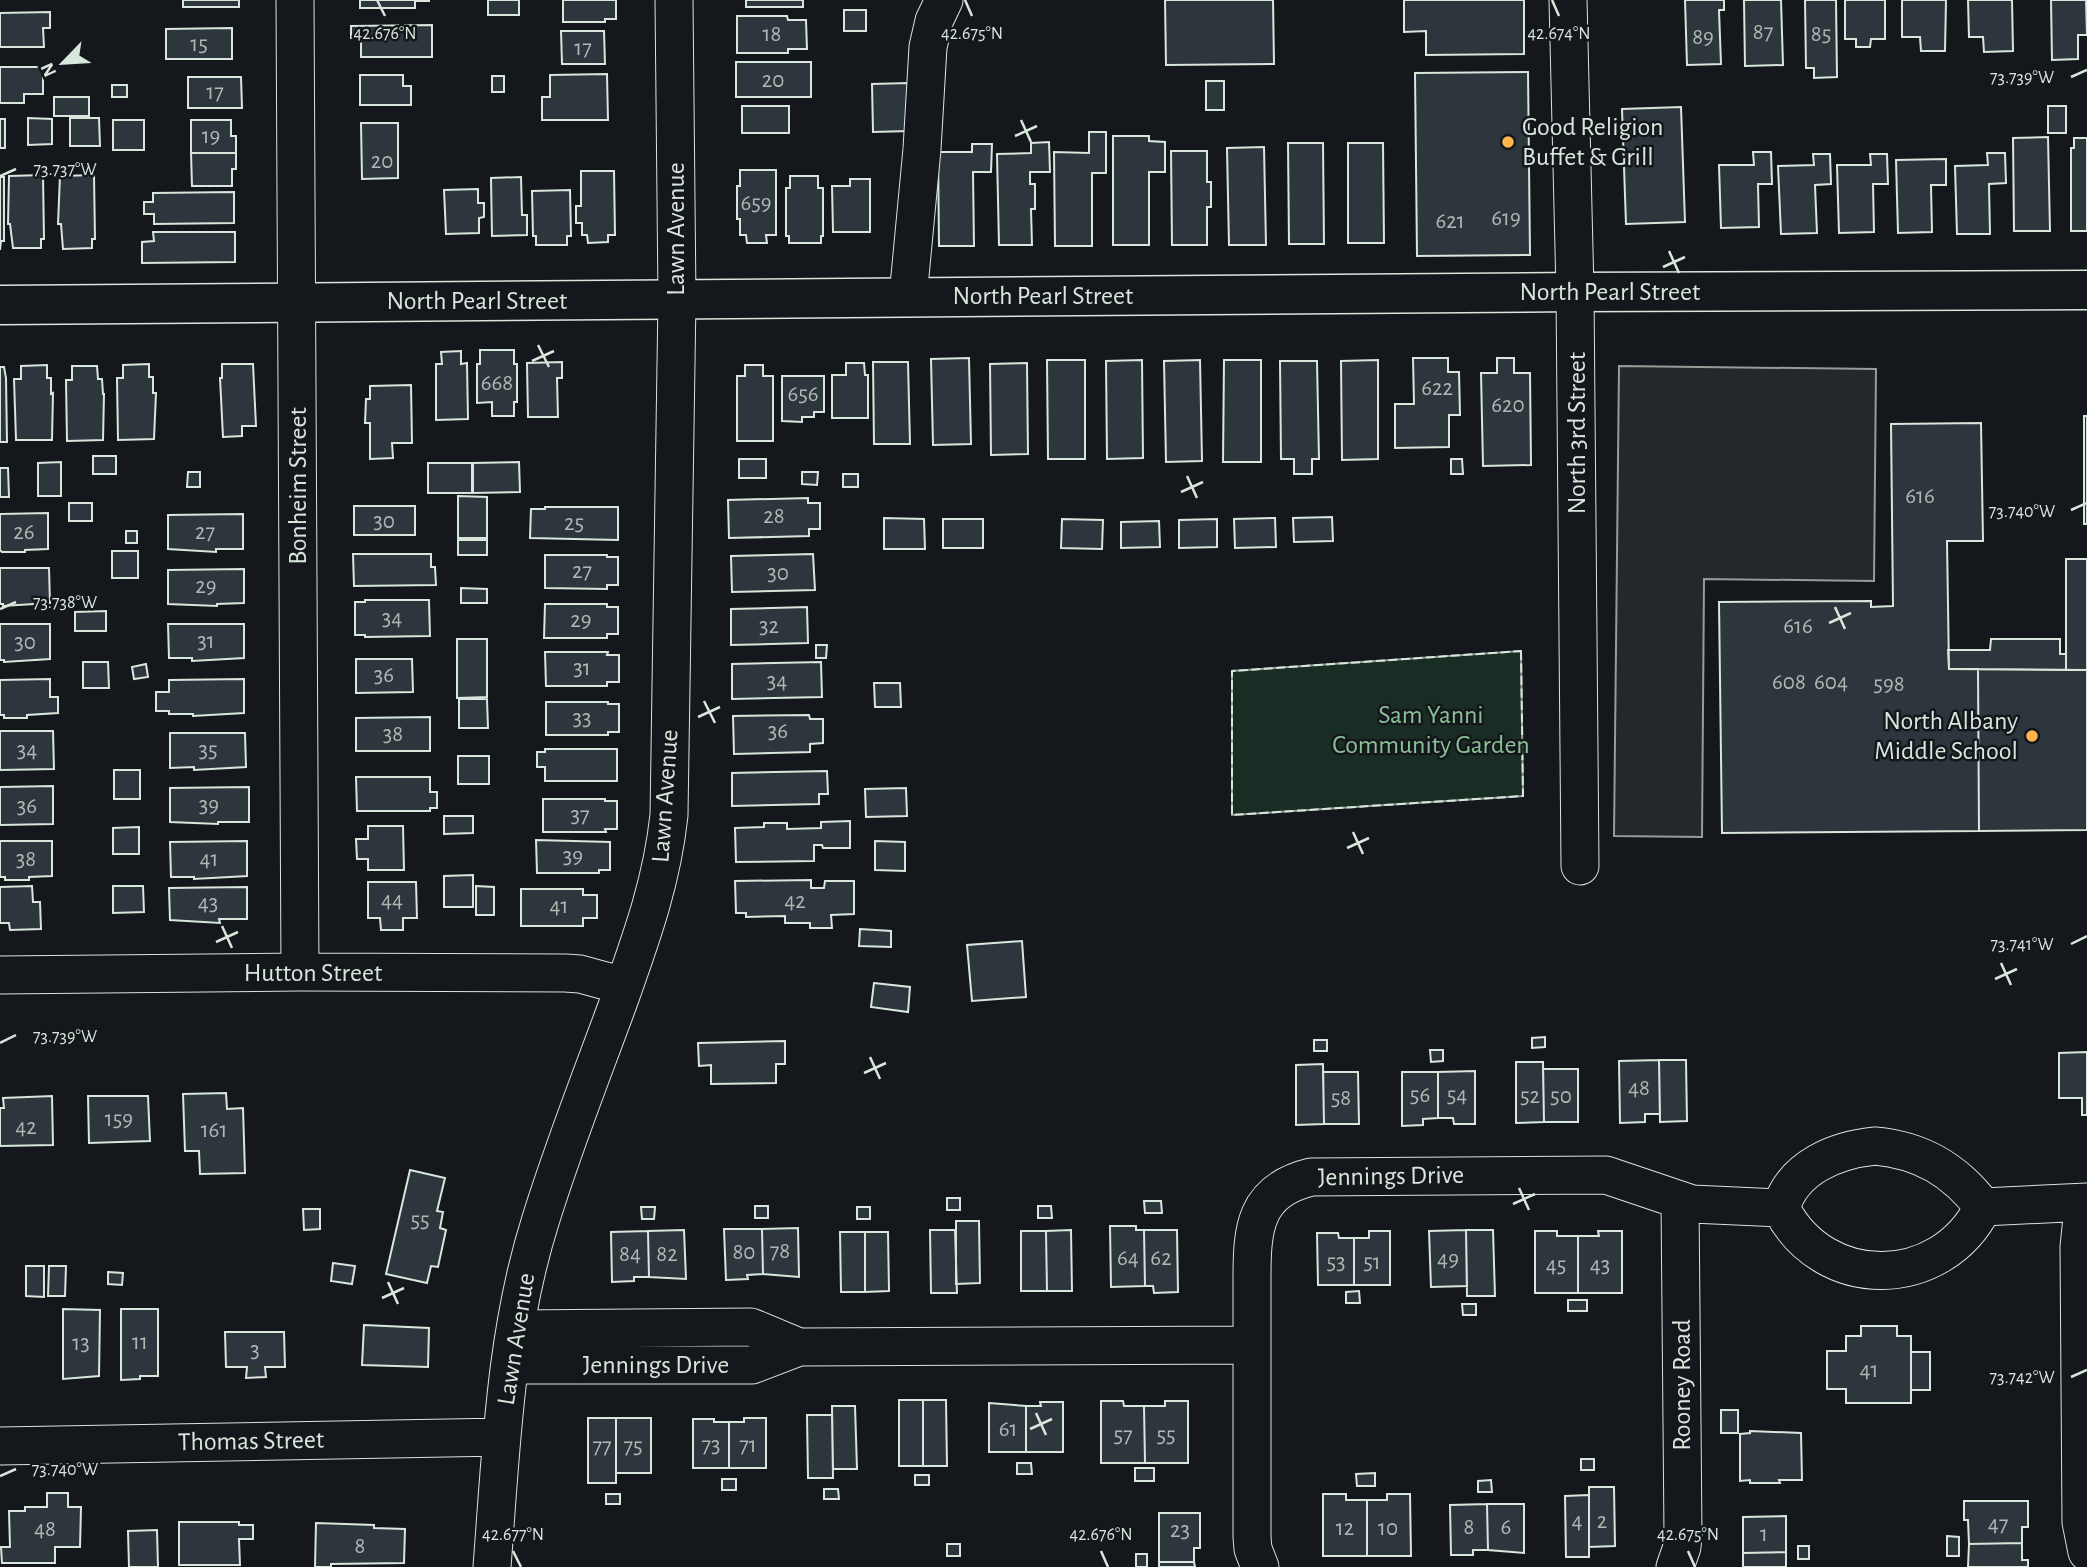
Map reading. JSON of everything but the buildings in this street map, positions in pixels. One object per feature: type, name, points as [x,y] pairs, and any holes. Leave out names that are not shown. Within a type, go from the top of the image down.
[{"type":"main road","name":"North Pearl Street","points":[[0,305],[2087,290]]},
{"type":"street","name":"Bonheim Street","points":[[295,0],[300,972]]},
{"type":"street","name":"Lawn Avenue","points":[[492,1567],[510,1365],[526,1270],[540,1222],[648,922],[662,864],[669,815],[677,299],[674,0]]},
{"type":"street","points":[[908,297],[922,149],[928,47],[934,21],[944,0]]},
{"type":"street","name":"North 3rd Street","points":[[1568,0],[1575,292],[1580,866]]},
{"type":"street","name":"Hutton Street","points":[[0,975],[573,973],[624,986]]},
{"type":"street","points":[[1875,1146],[1896,1148],[1930,1159],[1947,1169],[1974,1194],[1983,1207],[1976,1220],[1942,1253],[1904,1269],[1885,1271],[1851,1268],[1823,1255],[1799,1236],[1788,1223],[1781,1208],[1790,1188],[1816,1163],[1845,1151],[1875,1146]]},
{"type":"street","name":"Jennings Drive","points":[[510,1365],[752,1365],[799,1347],[1252,1345],[1252,1247],[1261,1211],[1277,1192],[1298,1180],[1323,1175],[1597,1174],[1615,1177],[1680,1201],[1716,1207],[1781,1208]]},
{"type":"street","name":"Rooney Road","points":[[1675,1567],[1683,1535],[1680,1201]]},
{"type":"street","points":[[1983,1207],[2087,1202],[2082,1218],[2079,1247],[2081,1522],[2087,1552]]},
{"type":"street","name":"Jennings Drive","points":[[515,1329],[751,1327],[799,1347]]},
{"type":"street","points":[[1252,1345],[1252,1536],[1259,1567]]},
{"type":"street","name":"Thomas Street","points":[[0,1446],[502,1437]]},
{"type":"green space","name":"Sam Yanni Community Garden","points":[[1521,651],[1523,796],[1232,815],[1232,671]]},
{"type":"shaded area","points":[[1619,366],[1876,369],[1874,581],[1704,579],[1702,837],[1614,836]]},
{"type":"fence","points":[[1521,651],[1523,796],[1232,815],[1232,671],[1521,651]]},
{"type":"place","name":"Good Religion Buffet & Grill","points":[[1508,142]]},
{"type":"place","name":"North Albany Middle School","points":[[2032,736]]}]
